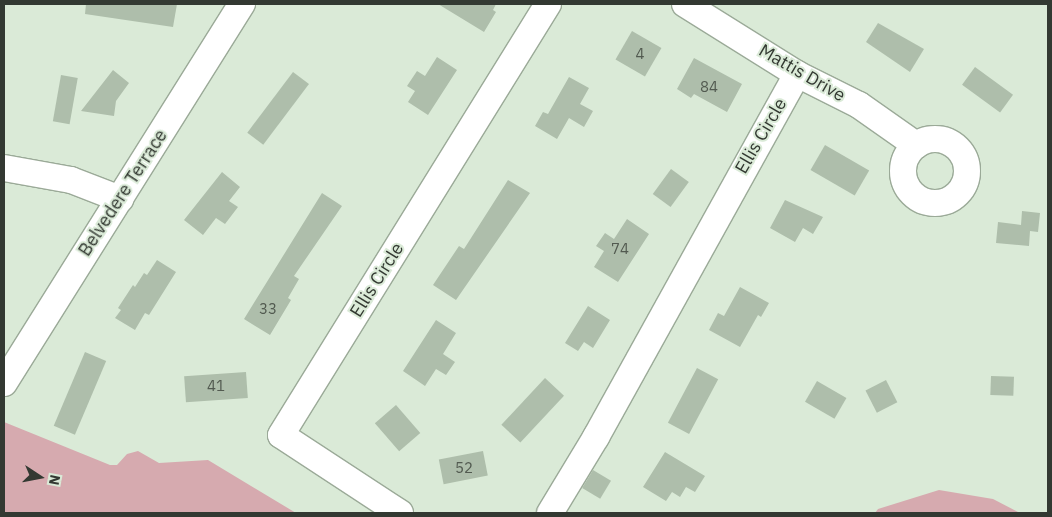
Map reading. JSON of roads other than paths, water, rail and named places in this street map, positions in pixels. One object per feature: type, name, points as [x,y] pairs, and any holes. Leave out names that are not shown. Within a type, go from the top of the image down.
[{"type":"street","name":"Belvedere Terrace","points":[[4,383],[242,4]]},
{"type":"street","name":"Ellis Circle","points":[[400,513],[281,435],[548,4]]},
{"type":"street","name":"Mattis Drive","points":[[685,4],[797,74],[859,105],[916,145]]},
{"type":"street","name":"Ellis Circle","points":[[550,513],[596,437],[797,74]]},
{"type":"street","points":[[4,168],[71,180],[120,199]]}]
